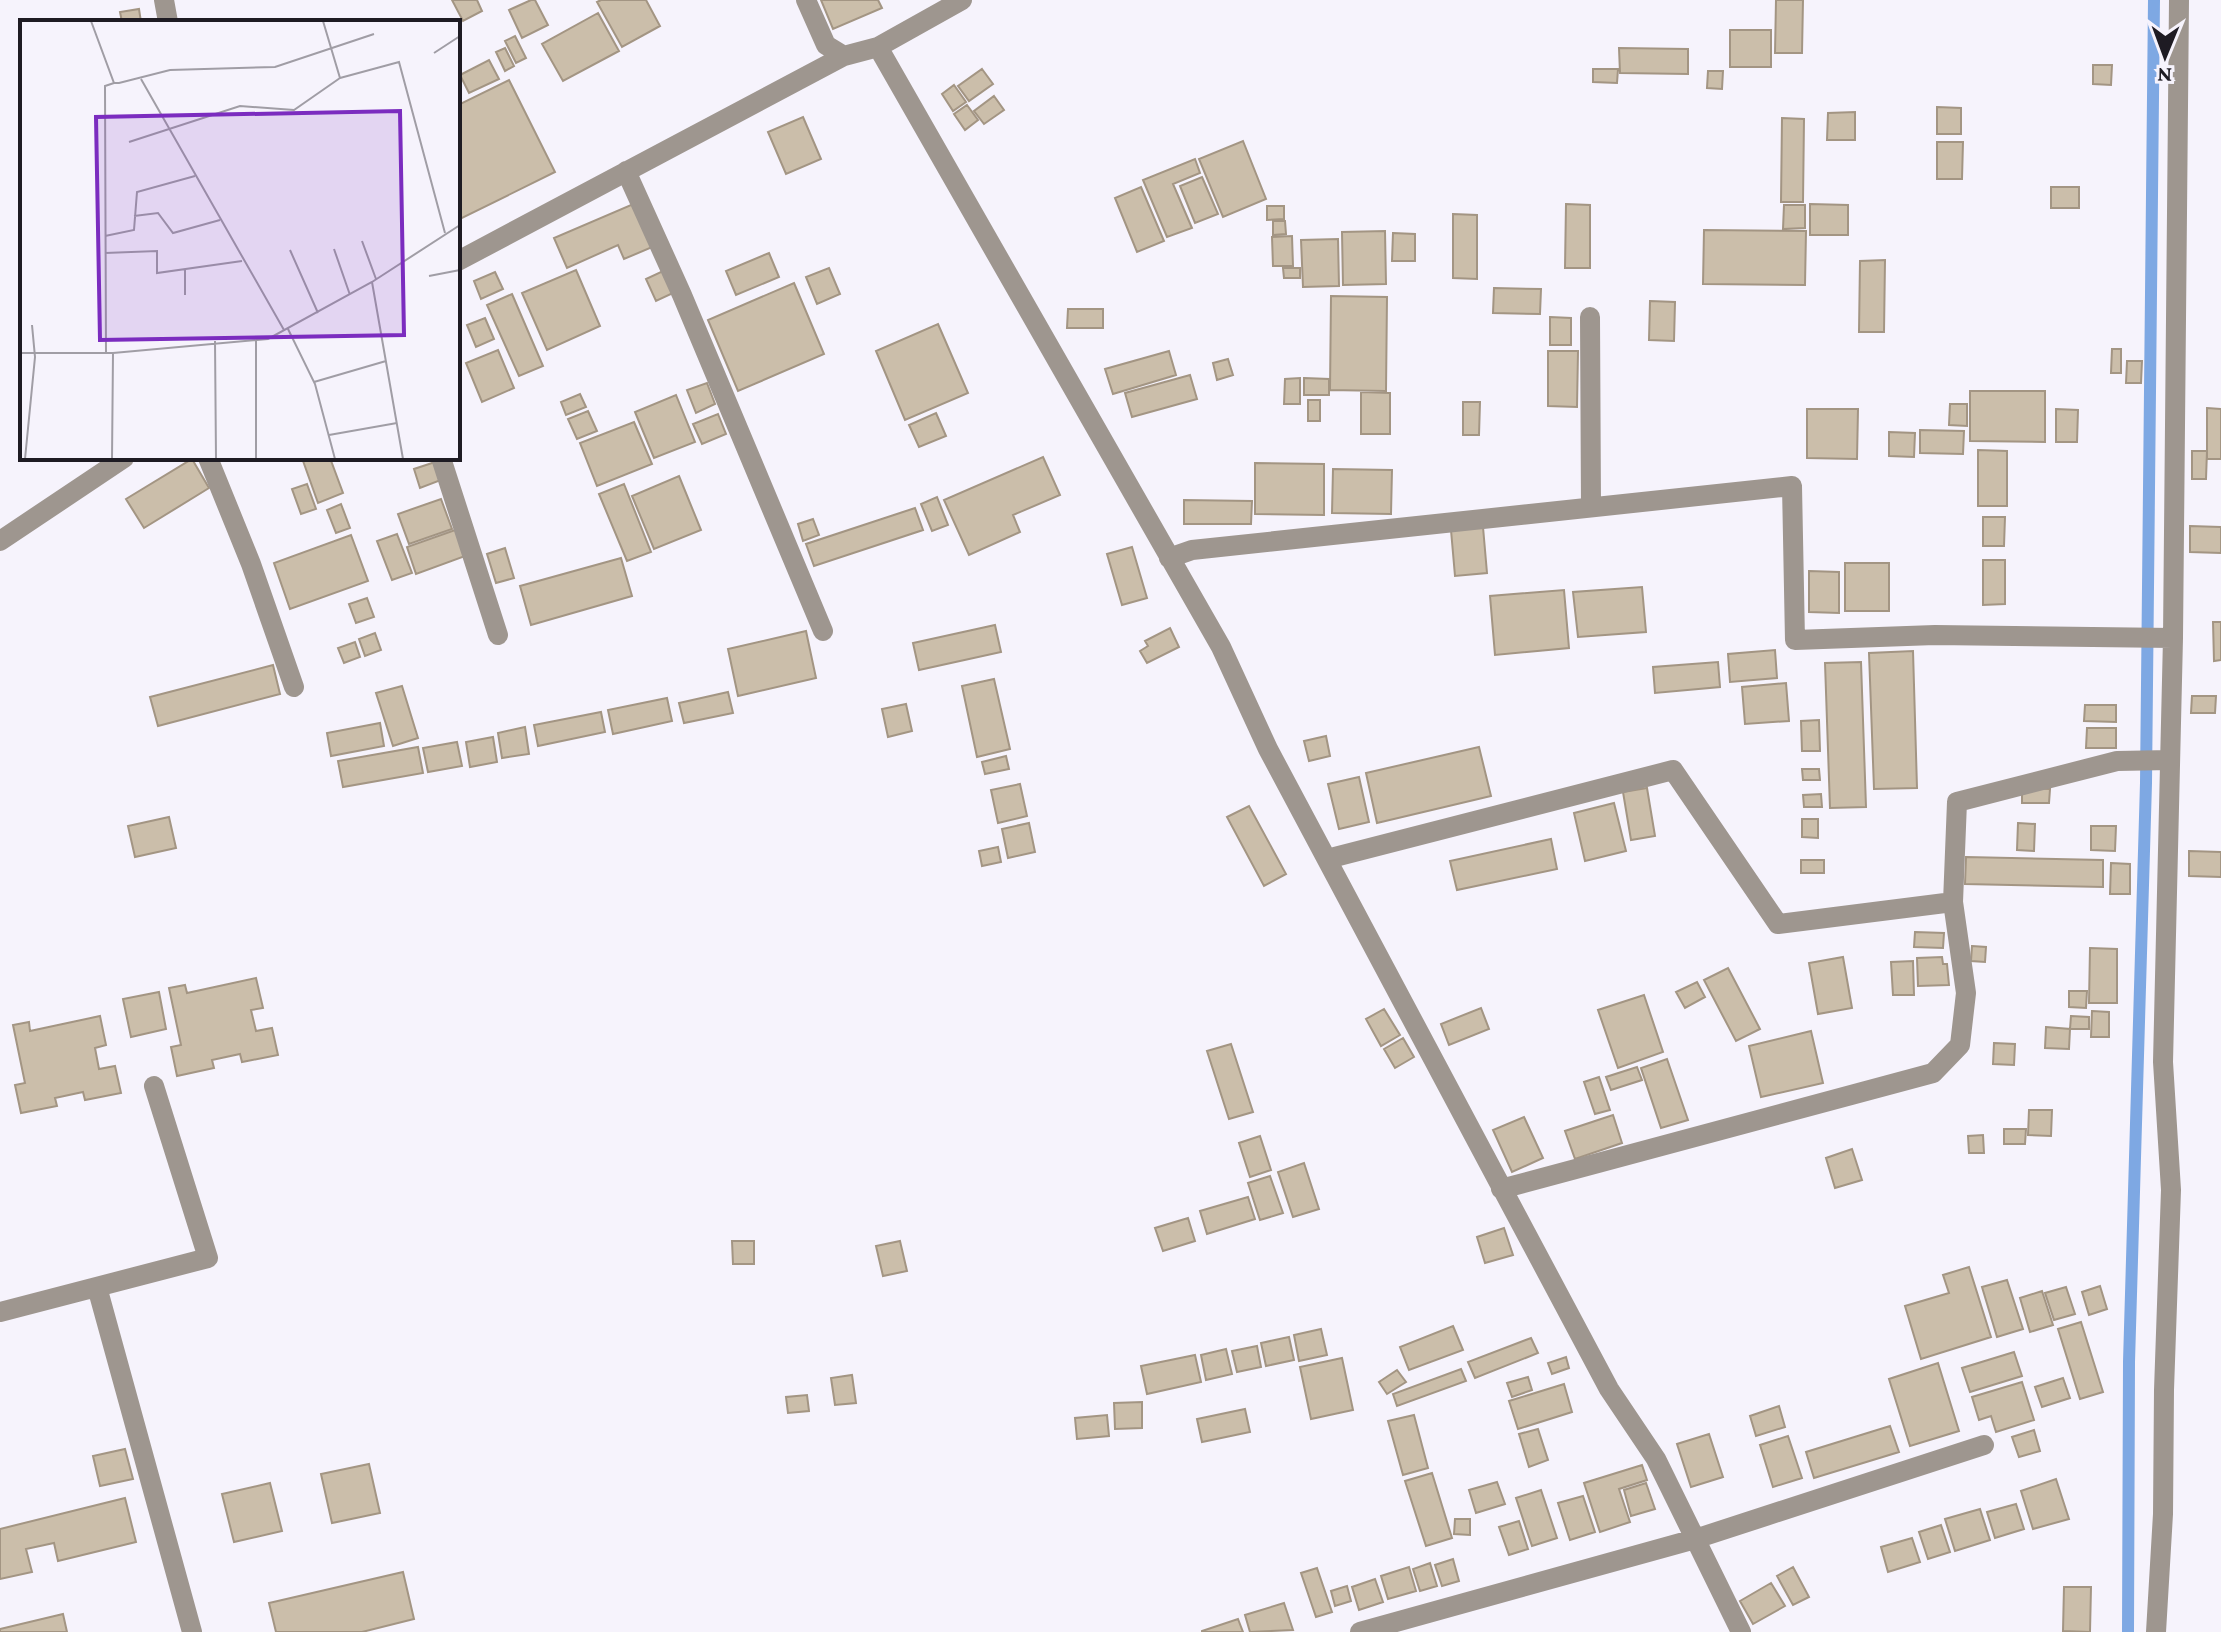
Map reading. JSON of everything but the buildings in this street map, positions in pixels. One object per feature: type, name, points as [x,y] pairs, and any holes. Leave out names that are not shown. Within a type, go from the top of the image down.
[{"type":"street","points":[[164,0],[168,20]]},
{"type":"street","points":[[806,0],[826,45],[844,56]]},
{"type":"street","points":[[460,260],[844,56],[878,47],[962,0]]},
{"type":"street","points":[[2156,1632],[2163,1514],[2171,1190],[2163,1062],[2173,638],[2179,0]]},
{"type":"street","points":[[878,47],[1221,647],[1268,749],[1609,1389],[1656,1459],[1741,1632]]},
{"type":"street","points":[[626,171],[682,295],[823,631]]},
{"type":"street","points":[[1590,317],[1591,507]]},
{"type":"street","points":[[0,541],[121,460]]},
{"type":"street","points":[[209,460],[251,564],[294,687]]},
{"type":"street","points":[[442,460],[498,635]]},
{"type":"street","points":[[1169,558],[1192,550],[1792,486],[1795,640],[1935,635],[2173,638]]},
{"type":"street","points":[[1501,1189],[1933,1073],[1960,1045],[1966,993],[1953,902],[1957,802],[2117,761],[2170,760]]},
{"type":"street","points":[[1327,859],[1673,770],[1778,924],[1953,902]]},
{"type":"street","points":[[0,1312],[208,1258],[154,1086]]},
{"type":"street","points":[[97,1287],[192,1632]]},
{"type":"street","points":[[1360,1632],[1695,1539],[1984,1445]]},
{"type":"waterway","points":[[2128,1632],[2129,1362],[2146,783],[2154,0]]}]
